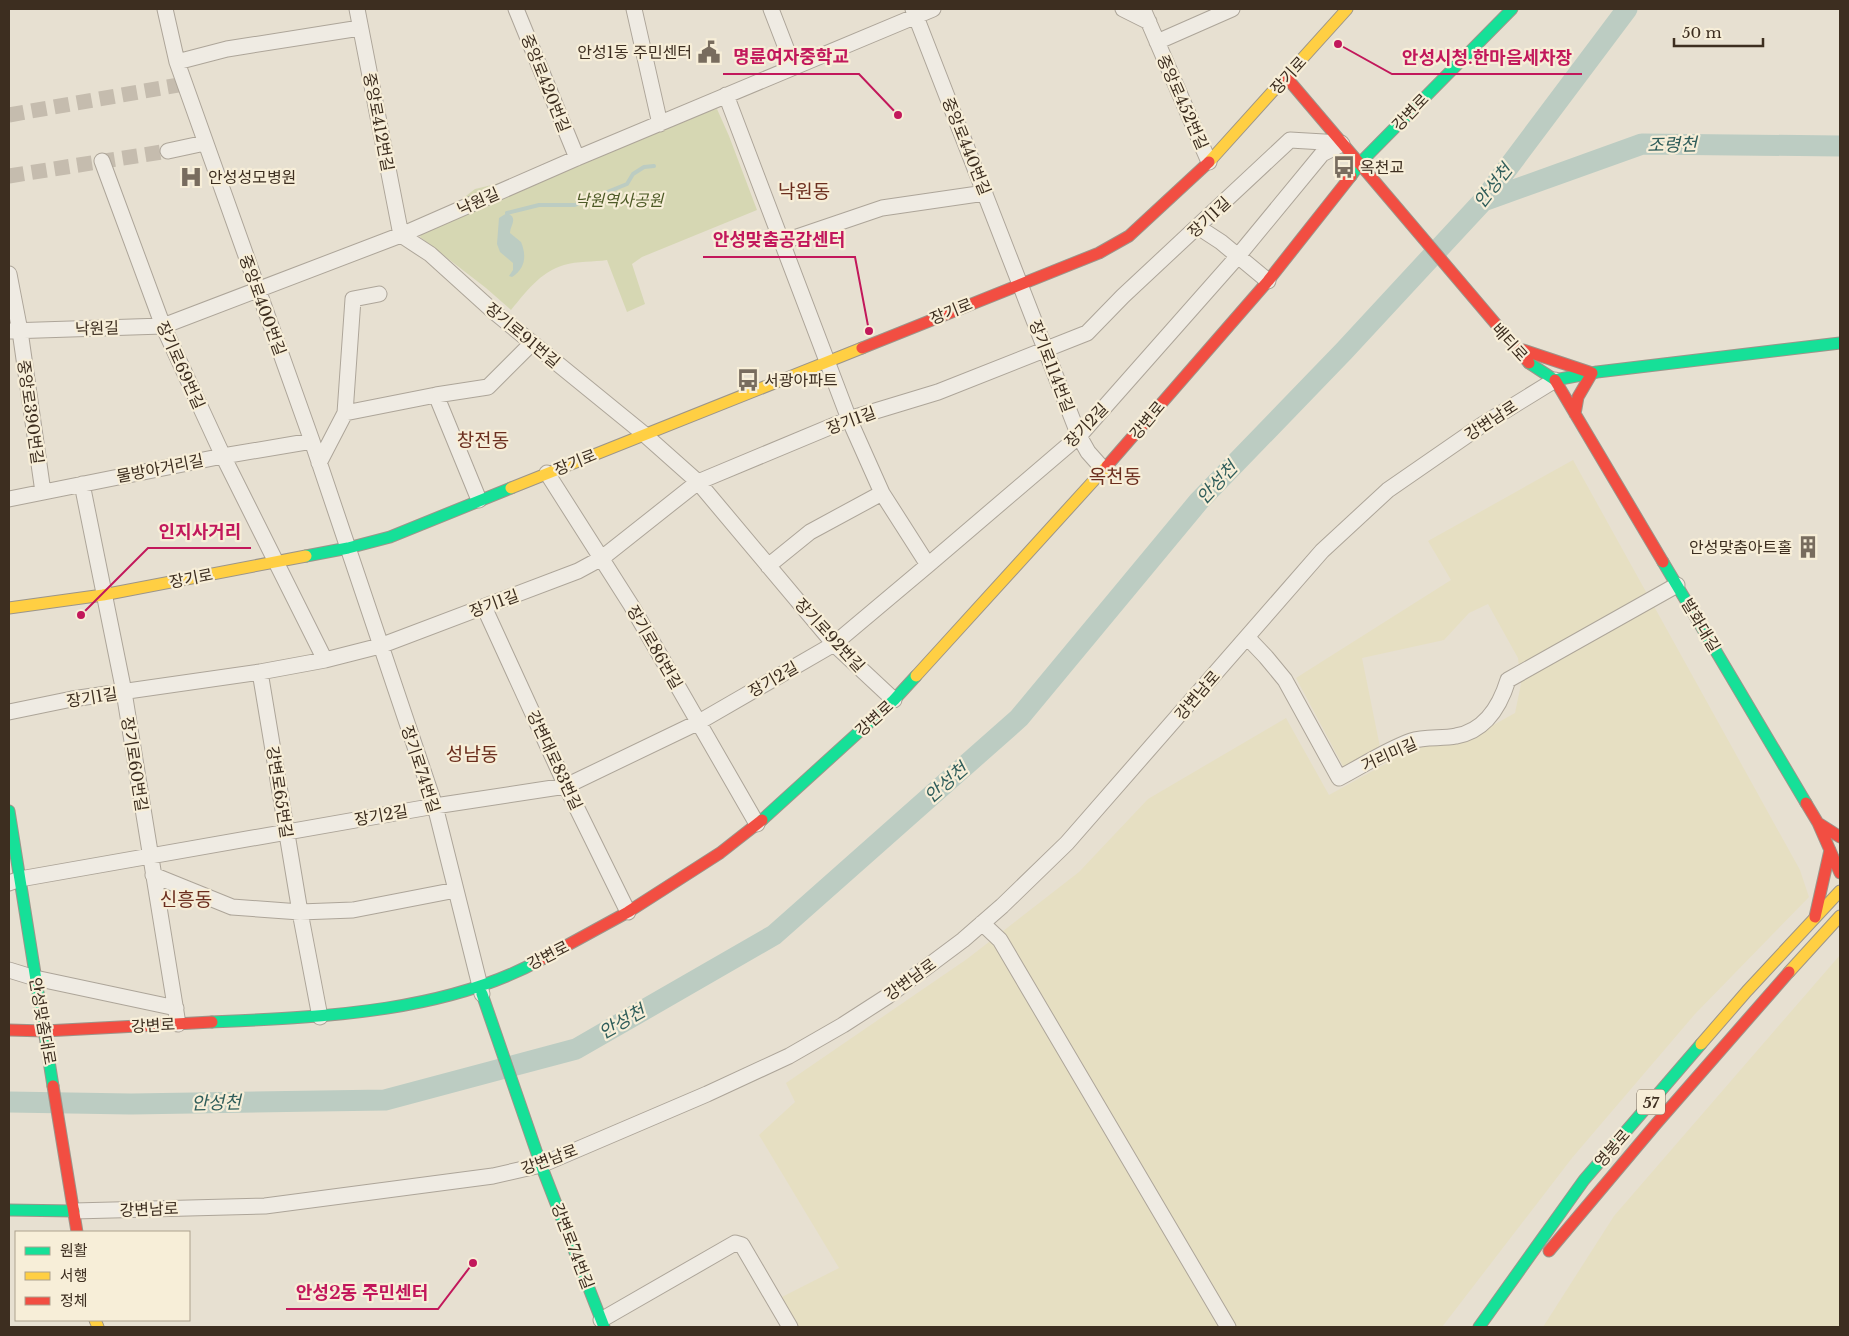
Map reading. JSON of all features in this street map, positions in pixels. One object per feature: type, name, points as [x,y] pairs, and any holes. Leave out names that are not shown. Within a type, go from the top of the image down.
[{"type":"main road","name":"장기로","points":[[9,608],[104,595],[348,548],[390,537],[1099,253],[1129,236],[1210,162],[1346,9]]},
{"type":"main road","name":"강변로","points":[[9,1030],[46,1034],[178,1024],[320,1017],[408,1005],[480,990],[534,964],[628,912],[720,853],[757,824],[894,700],[1104,470],[1268,282],[1338,194],[1363,166],[1512,9]]},
{"type":"main road","name":"배티로","points":[[1286,77],[1514,347],[1530,364],[1554,380]]},
{"type":"main road","points":[[1554,380],[1592,373],[1840,343]]},
{"type":"main road","points":[[1514,347],[1592,373]]},
{"type":"main road","points":[[1575,414],[1578,397],[1592,373]]},
{"type":"main road","name":"발화대길","points":[[1554,380],[1818,823],[1840,873]]},
{"type":"main road","name":"안성맞춤대로","points":[[9,811],[14,881],[46,1034],[77,1231]]},
{"type":"main road","points":[[1818,823],[1840,837]]},
{"type":"main road","points":[[1815,918],[1830,850]]},
{"type":"main road","name":"영봉로","points":[[1479,1327],[1584,1180],[1746,991],[1840,891]]},
{"type":"main road","name":"영봉로","points":[[1544,1258],[1633,1150],[1840,916]]},
{"type":"main road","points":[[1822,936],[1840,936]]},
{"type":"main road","name":"강변로74번길","points":[[480,990],[541,1165],[603,1324]]},
{"type":"main road","points":[[9,1210],[73,1204]]},
{"type":"main road","points":[[1516,1295],[1532,1272]]},
{"type":"street","name":"중앙로400번길","points":[[165,9],[177,62],[312,440],[348,548]]},
{"type":"street","name":"중앙로412번길","points":[[357,9],[401,235]]},
{"type":"street","name":"중앙로420번길","points":[[516,9],[577,158]]},
{"type":"street","points":[[634,9],[660,124]]},
{"type":"street","points":[[771,9],[793,66]]},
{"type":"street","name":"낙원길","points":[[14,331],[163,326],[401,235],[914,12],[932,9]]},
{"type":"street","name":"중앙로452번길","points":[[1123,9],[1146,15],[1210,162]]},
{"type":"street","name":"중앙로452번길","points":[[1157,42],[1232,9]]},
{"type":"street","name":"중앙로440번길","points":[[914,12],[1021,284]]},
{"type":"street","points":[[177,62],[227,49],[360,28]]},
{"type":"street","points":[[726,95],[849,419],[882,493],[928,565]]},
{"type":"street","name":"장기1길","points":[[9,712],[72,699],[260,672],[325,660],[380,646],[578,571],[602,558],[698,482],[849,419],[938,392],[1087,333],[1123,296],[1290,140],[1342,144]]},
{"type":"street","points":[[168,151],[206,143]]},
{"type":"street","name":"장기2길","points":[[14,881],[435,806],[566,786],[699,722],[834,644],[1078,436],[1238,256],[1322,154],[1342,144]]},
{"type":"street","name":"장기로69번길","points":[[102,162],[163,326],[223,456],[277,562]]},
{"type":"street","points":[[782,242],[882,208],[985,193]]},
{"type":"street","points":[[1198,227],[1222,242],[1268,282]]},
{"type":"street","name":"장기로91번길","points":[[401,235],[430,254],[532,343],[644,434]]},
{"type":"street","name":"중앙로390번길","points":[[9,274],[14,331],[43,492]]},
{"type":"street","name":"장기로114번길","points":[[1021,284],[1078,436],[1088,452],[1104,470]]},
{"type":"street","points":[[319,463],[345,413],[353,300],[379,294]]},
{"type":"street","points":[[345,413],[436,395],[488,388],[532,343]]},
{"type":"street","name":"강변남로","points":[[73,1204],[265,1206],[493,1176],[541,1165],[708,1094],[789,1056],[888,996],[963,940],[1067,843],[1322,551],[1388,490],[1482,425],[1554,380]]},
{"type":"street","points":[[436,395],[479,500]]},
{"type":"street","name":"장기로92번길","points":[[644,434],[698,482],[834,644],[894,700]]},
{"type":"street","name":"물방아거리길","points":[[9,498],[312,440]]},
{"type":"street","name":"장기로86번길","points":[[547,473],[631,605],[757,824]]},
{"type":"street","points":[[82,484],[104,595]]},
{"type":"street","points":[[768,566],[810,532],[882,493]]},
{"type":"street","name":"장기로74번길","points":[[348,548],[435,806],[480,990]]},
{"type":"street","points":[[277,562],[325,660]]},
{"type":"street","name":"거리미길","points":[[1247,637],[1285,680],[1339,778],[1412,740],[1458,736],[1470,731],[1485,722],[1494,713],[1503,698],[1508,680],[1677,585]]},
{"type":"street","name":"장기로60번길","points":[[104,595],[124,692],[178,1024]]},
{"type":"street","name":"강변대로83번길","points":[[484,607],[566,786],[628,912]]},
{"type":"street","name":"강변로65번길","points":[[260,672],[286,832],[320,1017]]},
{"type":"street","points":[[153,874],[232,907],[300,912],[353,910],[456,890]]},
{"type":"street","points":[[982,923],[1000,940],[1228,1327]]},
{"type":"street","points":[[9,970],[35,978],[176,1008]]},
{"type":"street","points":[[603,1324],[735,1243],[742,1245],[790,1327]]},
{"type":"shaded area","points":[[507,213],[513,217],[510,233],[521,242],[524,252],[524,262],[520,270],[512,277],[509,276],[513,270],[513,263],[500,252],[497,244],[499,218]]},
{"type":"shaded area","points":[[1573,460],[1800,870],[1809,897],[1695,1014],[1572,1158],[1442,1327],[790,1327],[778,1299],[839,1268],[759,1135],[795,1102],[786,1083],[967,959],[1079,872],[1148,799],[1286,718],[1329,795],[1414,748],[1429,742],[1470,738],[1515,713],[1521,684],[1518,658],[1488,604],[1469,613],[1444,640],[1362,658],[1380,747],[1344,768],[1296,678],[1451,580],[1428,541]]},
{"type":"shaded area","points":[[1840,955],[1840,1327],[1543,1327],[1614,1216]]},
{"type":"green space","name":"낙원역사공원","points":[[717,109],[757,210],[642,257],[632,264],[645,304],[627,312],[607,260],[574,263],[555,268],[534,283],[511,310],[486,288],[420,237],[423,229],[475,189],[504,182],[597,144]]},
{"type":"waterway","name":"안성천","points":[[9,1102],[131,1104],[385,1100],[576,1049],[774,935],[1019,718],[1199,501],[1344,351],[1483,201],[1627,9]]},
{"type":"waterway","name":"조령천","points":[[1483,201],[1642,144],[1840,146]]},
{"type":"waterway","points":[[507,213],[539,205],[575,205],[627,184],[633,174],[644,167],[654,166]]},
{"type":"tunnel","points":[[9,115],[184,84]]},
{"type":"tunnel","points":[[9,176],[168,151]]},
{"type":"traffic: fast","points":[[1351,176],[1360,163],[1512,9]]},
{"type":"traffic: fast","points":[[1529,363],[1555,380],[1597,372],[1840,343]]},
{"type":"traffic: fast","points":[[306,556],[390,537],[511,488]]},
{"type":"traffic: fast","points":[[1663,562],[1806,803]]},
{"type":"traffic: fast","points":[[762,820],[894,700],[916,676]]},
{"type":"traffic: fast","points":[[9,811],[53,1086]]},
{"type":"traffic: fast","points":[[212,1022],[339,1014],[382,1009],[424,1001],[465,991],[504,977],[542,959]]},
{"type":"traffic: fast","points":[[482,994],[541,1165],[604,1327]]},
{"type":"traffic: fast","points":[[1479,1327],[1584,1180],[1701,1044]]},
{"type":"traffic: fast","points":[[9,1210],[74,1211]]},
{"type":"traffic: slow","points":[[1209,162],[1347,9]]},
{"type":"traffic: slow","points":[[511,488],[862,348]]},
{"type":"traffic: slow","points":[[916,676],[1107,466]]},
{"type":"traffic: slow","points":[[9,608],[103,595],[306,556]]},
{"type":"traffic: slow","points":[[1701,1044],[1747,991],[1840,891]]},
{"type":"traffic: slow","points":[[1789,972],[1840,916]]},
{"type":"traffic: slow","points":[[95,1321],[98,1327]]},
{"type":"traffic: jam","points":[[1286,77],[1529,363]]},
{"type":"traffic: jam","points":[[862,348],[1099,253],[1129,236],[1209,162]]},
{"type":"traffic: jam","points":[[1107,466],[1268,281],[1351,176]]},
{"type":"traffic: jam","points":[[1523,350],[1592,373],[1578,397],[1575,414]]},
{"type":"traffic: jam","points":[[1555,380],[1663,562]]},
{"type":"traffic: jam","points":[[1806,803],[1818,823],[1840,873]]},
{"type":"traffic: jam","points":[[542,959],[628,912],[720,853],[762,820]]},
{"type":"traffic: jam","points":[[1818,823],[1840,837]]},
{"type":"traffic: jam","points":[[1815,917],[1830,850]]},
{"type":"traffic: jam","points":[[1549,1251],[1656,1124],[1789,972]]},
{"type":"traffic: jam","points":[[9,1030],[45,1031],[212,1022]]},
{"type":"traffic: jam","points":[[53,1086],[77,1231]]},
{"type":"place","name":"안성시청.한마음세차장","points":[[1338,44]]},
{"type":"place","name":"안성1동 주민센터","points":[[709,52]]},
{"type":"place","name":"명륜여자중학교","points":[[898,115]]},
{"type":"place","name":"옥천교","points":[[1344,167]]},
{"type":"place","name":"안성성모병원","points":[[191,177]]},
{"type":"place","name":"안성맞춤공감센터","points":[[869,331]]},
{"type":"place","name":"서광아파트","points":[[748,380]]},
{"type":"place","name":"안성맞춤아트홀","points":[[1808,547]]},
{"type":"place","name":"인지사거리","points":[[81,615]]},
{"type":"place","name":"안성2동 주민센터","points":[[473,1263]]},
{"type":"district","name":"낙원동","points":[[804,191]]},
{"type":"district","name":"창전동","points":[[483,440]]},
{"type":"district","name":"옥천동","points":[[1115,476]]},
{"type":"district","name":"성남동","points":[[472,754]]},
{"type":"district","name":"신흥동","points":[[186,899]]}]
